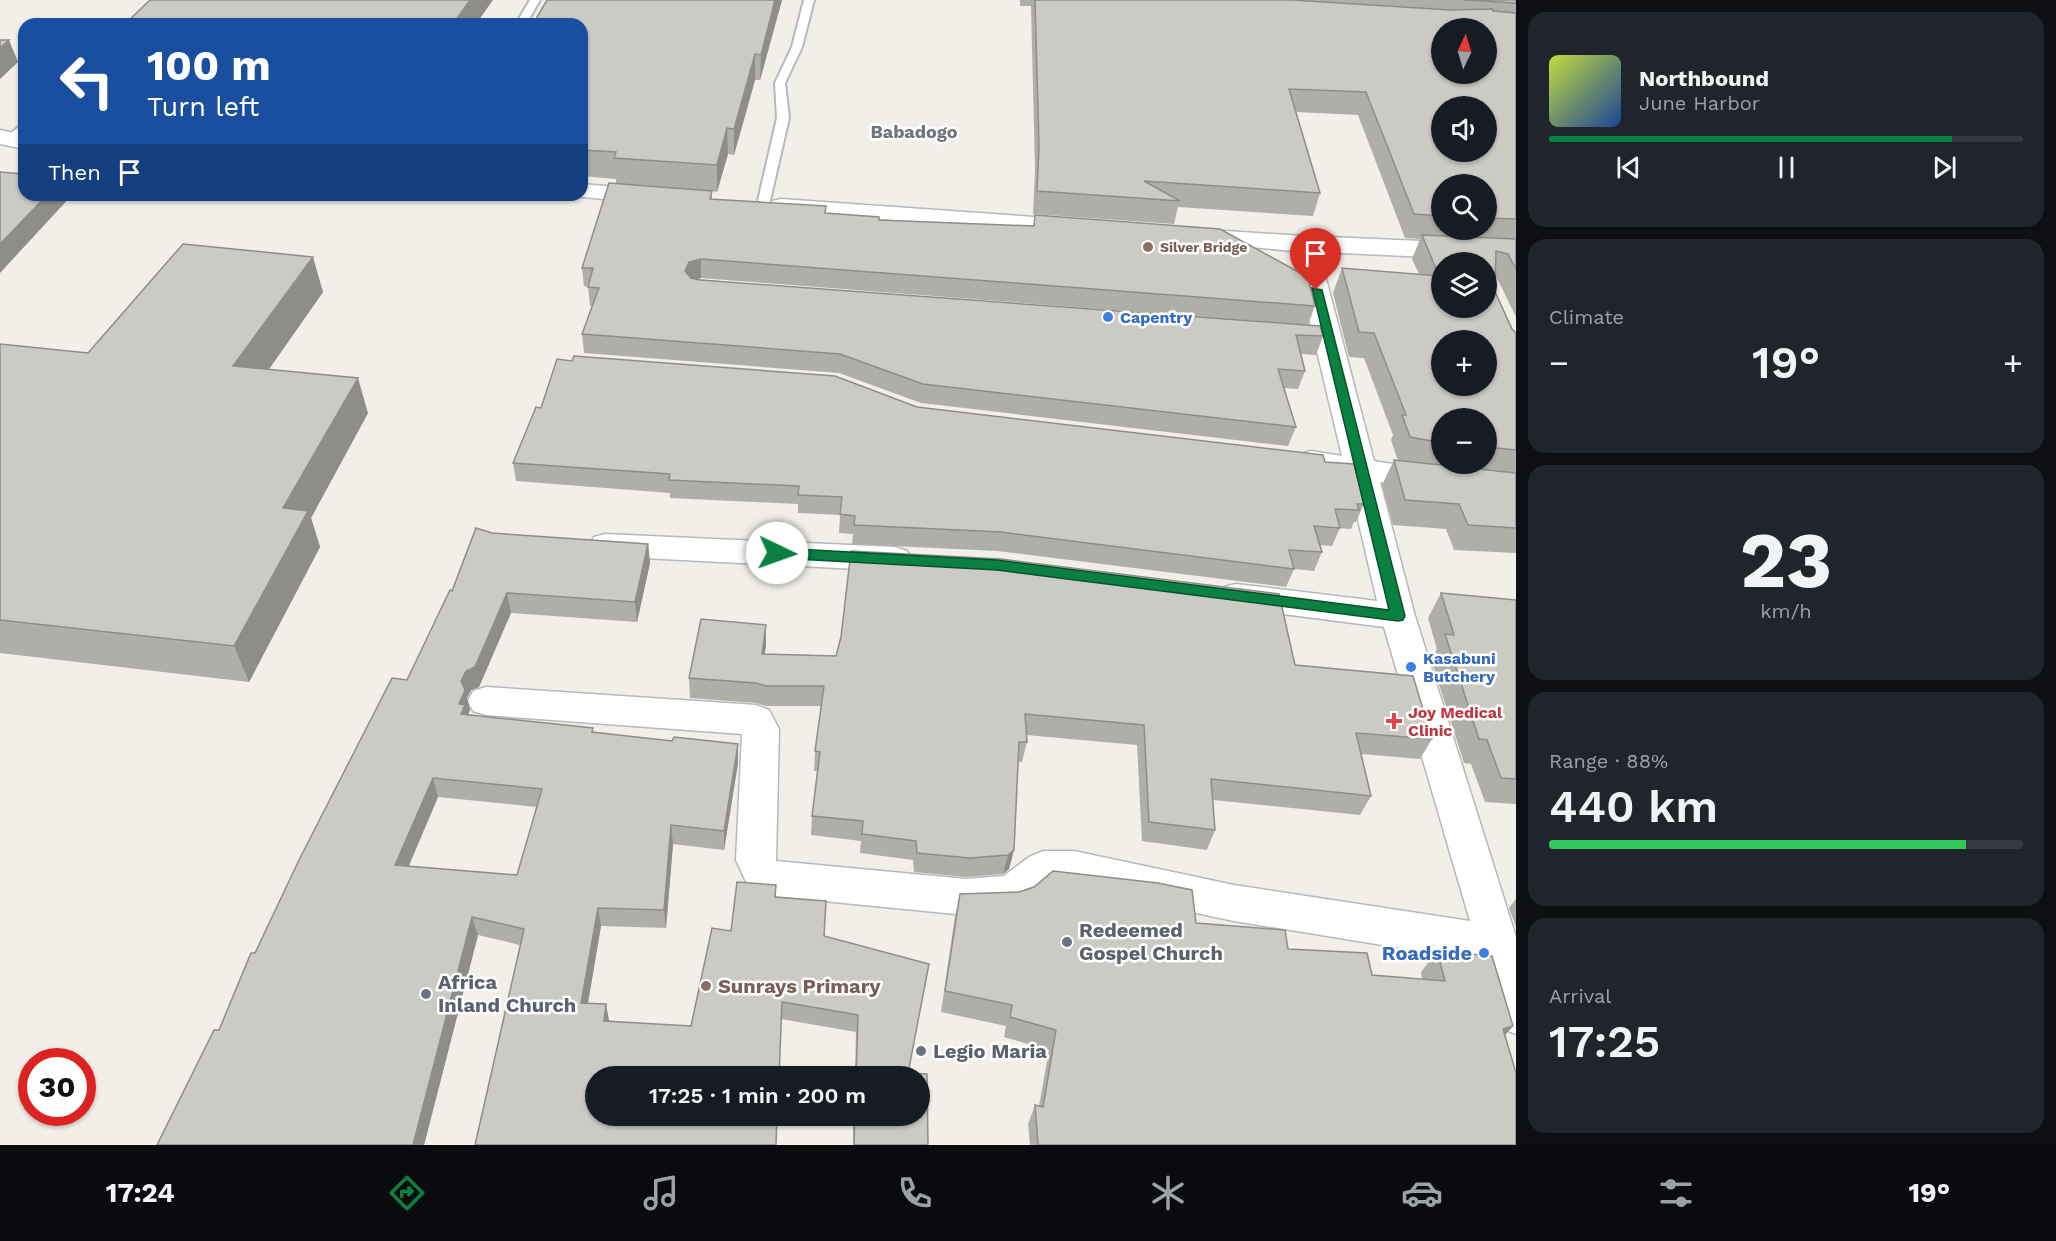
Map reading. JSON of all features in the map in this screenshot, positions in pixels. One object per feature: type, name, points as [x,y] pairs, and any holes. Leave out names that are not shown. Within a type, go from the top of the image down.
[{"type":"street","points":[[588,191],[672,198]]},
{"type":"street","points":[[752,204],[1102,229]]},
{"type":"street","points":[[1173,234],[1431,253]]},
{"type":"street","points":[[1304,244],[1316,335],[1360,467],[1398,616],[1498,944],[1516,1013]]},
{"type":"street","points":[[1497,254],[1516,253]]},
{"type":"street","points":[[1278,458],[1360,467],[1430,480],[1516,487]]},
{"type":"street","points":[[578,543],[927,561]]},
{"type":"street","points":[[1210,593],[1398,616]]},
{"type":"street","points":[[486,701],[756,720],[761,729],[756,860],[762,874],[772,878],[966,897],[1012,894],[1043,869],[1074,869],[1234,903],[1394,930],[1498,944]]},
{"type":"lane","points":[[524,18],[535,0]]},
{"type":"lane","points":[[752,204],[783,118],[780,83],[797,47],[809,0]]},
{"type":"building","points":[[150,0],[470,0],[457,18],[131,18]]},
{"type":"building","points":[[547,0],[775,0],[761,55],[755,54],[734,129],[727,128],[717,165],[614,158],[616,152],[588,150],[588,18],[536,18]]},
{"type":"building","points":[[1035,0],[1292,0],[1450,10],[1492,9],[1493,11],[1516,13],[1516,219],[1497,218],[1497,174],[1431,174],[1431,215],[1414,214],[1366,92],[1289,89],[1320,193],[1144,181],[1180,201],[1037,191],[1039,147]]},
{"type":"building","points":[[1464,0],[1516,0],[1516,3]]},
{"type":"building","points":[[0,40],[9,40],[0,48]]},
{"type":"building","points":[[0,172],[18,174],[18,201],[41,201],[0,244]]},
{"type":"building","points":[[609,183],[712,191],[710,199],[826,206],[825,213],[879,217],[879,220],[1034,226],[1035,215],[1220,229],[1308,277],[1315,306],[701,259],[689,262],[685,271],[691,278],[700,280],[1320,326],[1323,336],[1296,335],[1305,371],[1278,369],[1296,427],[923,384],[840,354],[582,334],[599,288],[588,287],[593,268],[582,268]]},
{"type":"building","points":[[1422,235],[1431,235],[1431,240],[1516,239],[1516,269],[1508,254],[1496,251],[1431,252],[1431,257]]},
{"type":"building","points":[[183,244],[313,257],[233,366],[358,378],[283,508],[308,511],[234,646],[0,620],[0,344],[88,353]]},
{"type":"building","points":[[1342,268],[1431,275],[1431,318],[1497,318],[1497,296],[1516,333],[1516,450],[1497,448],[1497,408],[1431,408],[1431,441],[1410,437],[1402,415],[1406,415],[1374,333],[1359,332]]},
{"type":"building","points":[[574,356],[835,376],[917,407],[1323,455],[1325,462],[1354,464],[1364,504],[1357,504],[1359,510],[1335,509],[1340,528],[1314,526],[1322,552],[1289,550],[1294,569],[1001,532],[854,525],[855,516],[840,514],[842,497],[798,495],[799,486],[669,480],[670,474],[513,463],[536,407],[541,408],[557,359],[572,361]]},
{"type":"building","points":[[1394,460],[1431,464],[1431,474],[1497,474],[1497,471],[1516,473],[1516,528],[1468,525],[1459,504],[1405,500]]},
{"type":"building","points":[[476,528],[492,533],[648,544],[635,602],[507,593],[475,667],[466,671],[461,681],[465,690],[459,704],[465,705],[461,714],[593,728],[592,732],[672,741],[674,737],[738,744],[724,831],[671,825],[664,910],[598,908],[581,1003],[606,1004],[604,1021],[691,1026],[712,928],[731,931],[737,882],[776,885],[775,897],[826,901],[824,936],[929,964],[909,1066],[856,1066],[858,1015],[782,1002],[779,1066],[585,1066],[585,1126],[777,1126],[776,1145],[475,1145],[524,929],[472,917],[413,1145],[157,1145],[214,1030],[219,1030],[251,953],[255,953],[299,860],[392,678],[407,680],[450,590],[452,591]],"holes":[[[433,778],[542,789],[517,875],[395,865]]]},
{"type":"building","points":[[851,551],[1001,559],[1279,594],[1295,665],[1413,676],[1432,739],[1356,733],[1371,796],[1211,779],[1215,830],[1149,822],[1144,725],[1025,714],[1027,742],[1019,742],[1014,850],[1008,855],[970,858],[917,853],[916,841],[862,834],[863,821],[812,816],[820,752],[815,751],[824,686],[766,686],[756,683],[689,678],[701,619],[766,625],[762,654],[836,656],[841,637]]},
{"type":"building","points":[[1441,593],[1516,600],[1516,779],[1501,778],[1487,740],[1479,739],[1445,634],[1454,635]]},
{"type":"building","points":[[1053,871],[1158,883],[1192,890],[1196,923],[1285,930],[1288,949],[1367,953],[1372,975],[1445,981],[1437,951],[1492,956],[1513,1026],[1503,1029],[1516,1073],[1516,1145],[1038,1145],[1035,1105],[1043,1107],[1056,1030],[1010,1017],[1012,1005],[945,991],[960,894],[1019,892],[1034,887]]},
{"type":"building","points":[[855,1126],[928,1126],[928,1145],[854,1145]]},
{"type":"place","name":"Silver Bridge","points":[[1148,247]]},
{"type":"place","name":"Capentry","points":[[1108,317]]},
{"type":"place","name":"Kasabuni Butchery","points":[[1411,667]]},
{"type":"place","name":"Joy Medical Clinic","points":[[1394,721]]},
{"type":"place","name":"Redeemed Gospel Church","points":[[1067,942]]},
{"type":"place","name":"Roadside","points":[[1484,953]]},
{"type":"place","name":"Sunrays Primary","points":[[706,986]]},
{"type":"place","name":"Africa Inland Church","points":[[426,994]]},
{"type":"place","name":"Legio Maria","points":[[921,1051]]},
{"type":"district","name":"Babadogo","points":[[914,131]]},
{"type":"route","points":[[777,553],[997,565],[1398,616],[1316,290]]}]
